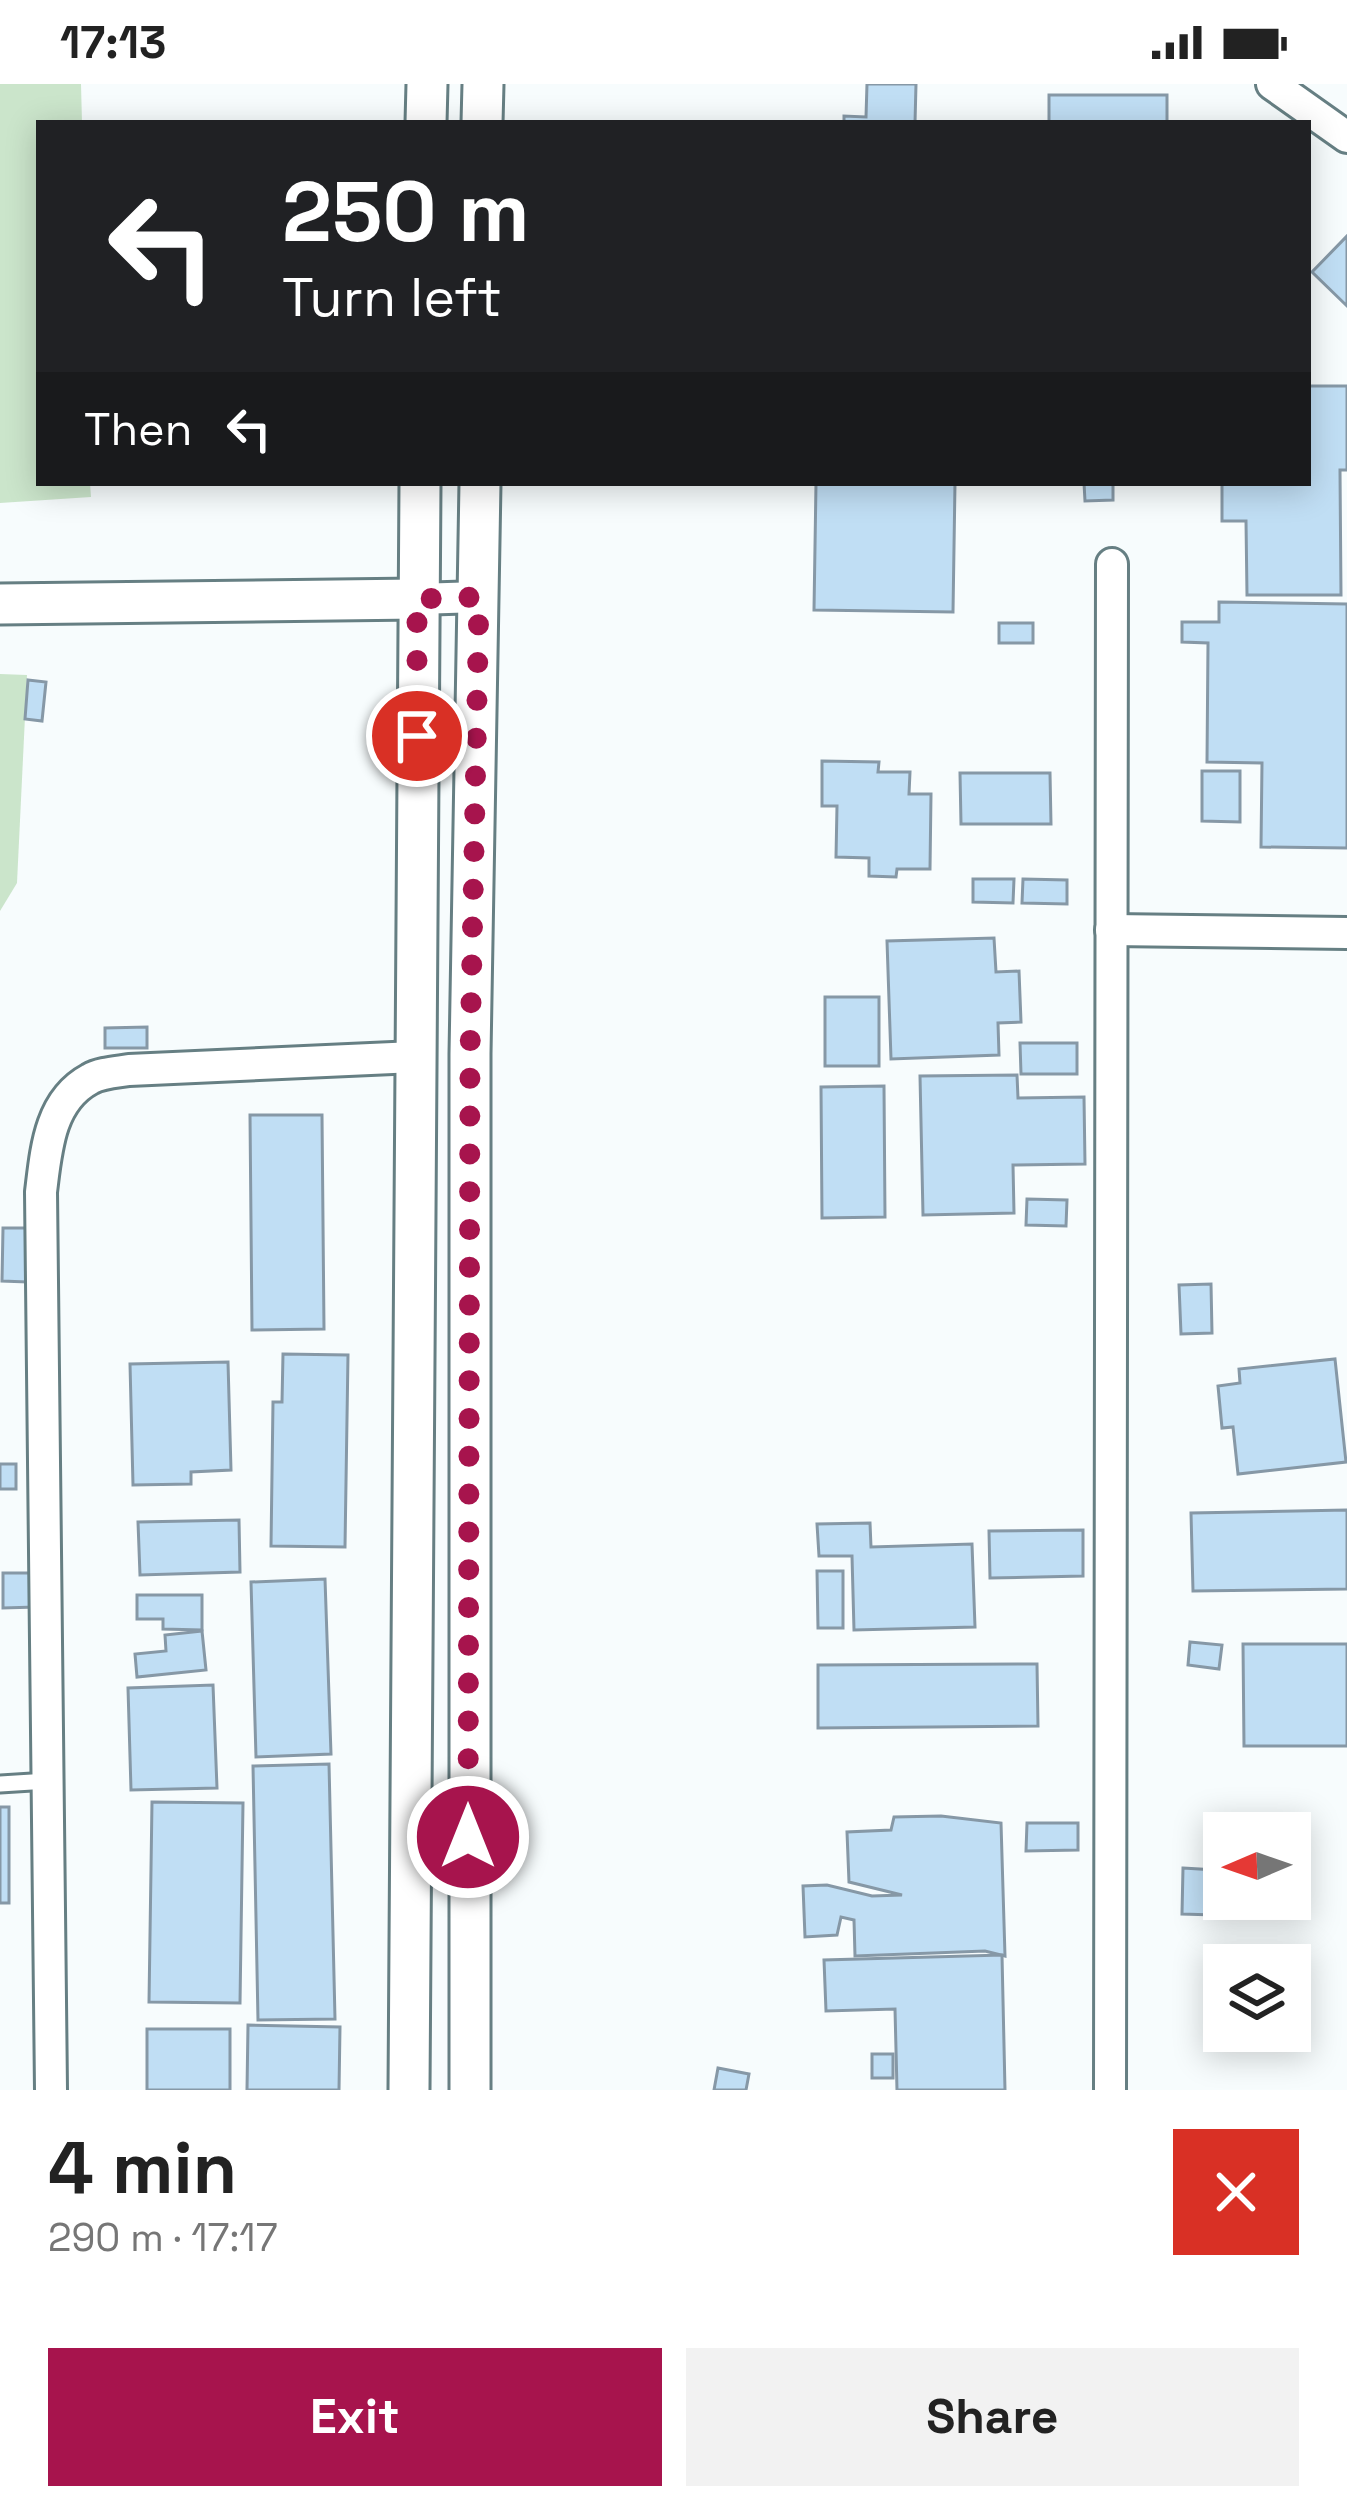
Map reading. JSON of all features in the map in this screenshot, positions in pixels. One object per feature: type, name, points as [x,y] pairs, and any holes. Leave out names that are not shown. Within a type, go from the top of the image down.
[{"type":"street","points":[[427,84],[427,120]]},
{"type":"street","points":[[482,120],[483,84]]},
{"type":"street","points":[[1272,84],[1347,137]]},
{"type":"street","points":[[409,2090],[419,486]]},
{"type":"street","points":[[470,2090],[470,1077],[480,486]]},
{"type":"street","points":[[1110,2090],[1112,564]]},
{"type":"street","points":[[0,604],[479,597]]},
{"type":"street","points":[[1111,930],[1347,932]]},
{"type":"street","points":[[51,2090],[41,1192],[47,1136],[65,1101],[91,1078],[129,1070],[415,1057]]},
{"type":"lane","points":[[0,1784],[48,1780]]},
{"type":"green space","points":[[0,84],[81,84],[82,120],[36,120],[36,486],[90,486],[91,497],[0,503]]},
{"type":"green space","points":[[0,674],[27,675],[17,883],[0,911]]},
{"type":"building","points":[[867,84],[916,84],[915,120],[844,120],[844,116],[866,117]]},
{"type":"building","points":[[1049,95],[1167,95],[1167,120],[1049,120]]},
{"type":"building","points":[[1347,236],[1347,306],[1312,272]]},
{"type":"building","points":[[1311,386],[1347,386],[1347,470],[1340,470],[1341,595],[1247,595],[1246,521],[1222,521],[1222,486],[1311,486]]},
{"type":"building","points":[[816,486],[955,486],[953,612],[814,610]]},
{"type":"building","points":[[1084,486],[1113,486],[1113,500],[1085,501]]},
{"type":"building","points":[[1219,602],[1347,604],[1347,848],[1261,847],[1262,763],[1207,762],[1208,643],[1182,642],[1182,622],[1219,622]]},
{"type":"building","points":[[999,623],[1033,623],[1033,643],[999,643]]},
{"type":"building","points":[[28,680],[46,682],[42,721],[25,719]]},
{"type":"building","points":[[822,761],[879,762],[878,772],[910,772],[909,794],[931,794],[930,869],[897,869],[896,877],[869,876],[869,858],[836,857],[837,806],[822,806]]},
{"type":"building","points":[[1202,771],[1240,771],[1240,822],[1202,821]]},
{"type":"building","points":[[960,773],[1050,773],[1051,824],[961,824]]},
{"type":"building","points":[[973,879],[1014,879],[1013,903],[973,902]]},
{"type":"building","points":[[1023,879],[1067,880],[1067,904],[1022,903]]},
{"type":"building","points":[[994,938],[996,972],[1019,971],[1021,1022],[998,1023],[999,1055],[891,1059],[887,941]]},
{"type":"building","points":[[825,997],[879,997],[879,1066],[825,1066]]},
{"type":"building","points":[[147,1027],[147,1048],[105,1048],[105,1028]]},
{"type":"building","points":[[1020,1043],[1077,1043],[1077,1074],[1021,1074]]},
{"type":"building","points":[[1017,1075],[1018,1098],[1084,1097],[1085,1164],[1013,1165],[1014,1213],[923,1215],[920,1076]]},
{"type":"building","points":[[884,1086],[885,1217],[822,1218],[821,1087]]},
{"type":"building","points":[[250,1115],[322,1115],[324,1329],[252,1330]]},
{"type":"building","points":[[1027,1199],[1067,1200],[1066,1226],[1026,1225]]},
{"type":"building","points":[[3,1228],[27,1228],[27,1282],[2,1281]]},
{"type":"building","points":[[1211,1284],[1212,1333],[1181,1334],[1179,1285]]},
{"type":"building","points":[[283,1354],[348,1355],[345,1547],[271,1546],[273,1402],[282,1402]]},
{"type":"building","points":[[1335,1359],[1346,1462],[1238,1474],[1233,1427],[1222,1428],[1218,1386],[1240,1383],[1239,1369]]},
{"type":"building","points":[[228,1362],[231,1470],[191,1472],[191,1484],[133,1485],[130,1364]]},
{"type":"building","points":[[0,1464],[16,1464],[16,1489],[0,1489]]},
{"type":"building","points":[[1347,1510],[1347,1589],[1193,1591],[1191,1513]]},
{"type":"building","points":[[239,1520],[240,1572],[140,1575],[138,1522]]},
{"type":"building","points":[[870,1523],[871,1547],[972,1544],[975,1627],[854,1630],[852,1556],[819,1556],[817,1524]]},
{"type":"building","points":[[1083,1530],[1083,1576],[990,1578],[989,1531]]},
{"type":"building","points":[[817,1571],[843,1571],[843,1628],[818,1628]]},
{"type":"building","points":[[3,1573],[36,1573],[36,1607],[3,1608]]},
{"type":"building","points":[[325,1579],[331,1754],[256,1757],[251,1582]]},
{"type":"building","points":[[137,1595],[202,1595],[202,1630],[163,1629],[163,1619],[137,1619]]},
{"type":"building","points":[[202,1631],[206,1670],[137,1677],[135,1654],[166,1651],[165,1635]]},
{"type":"building","points":[[1190,1642],[1222,1645],[1219,1669],[1188,1665]]},
{"type":"building","points":[[1243,1644],[1347,1644],[1347,1746],[1244,1746]]},
{"type":"building","points":[[1037,1664],[1038,1726],[818,1728],[818,1665]]},
{"type":"building","points":[[213,1685],[217,1788],[131,1790],[128,1688]]},
{"type":"building","points":[[329,1764],[335,2019],[258,2020],[253,1766]]},
{"type":"building","points":[[152,1802],[243,1803],[240,2003],[149,2002]]},
{"type":"building","points":[[0,1807],[9,1807],[9,1903],[0,1903]]},
{"type":"building","points":[[941,1816],[1001,1823],[1005,1956],[985,1951],[855,1956],[854,1920],[841,1917],[837,1935],[805,1937],[803,1886],[827,1885],[872,1896],[902,1895],[849,1882],[847,1832],[891,1830],[894,1817]]},
{"type":"building","points":[[1027,1823],[1078,1823],[1078,1850],[1026,1851]]},
{"type":"building","points":[[1183,1868],[1203,1869],[1203,1915],[1182,1914]]},
{"type":"building","points":[[1002,1955],[1005,2090],[897,2090],[895,2009],[826,2011],[824,1960]]},
{"type":"building","points":[[248,2025],[340,2027],[339,2090],[247,2090]]},
{"type":"building","points":[[147,2029],[230,2029],[230,2090],[147,2090]]},
{"type":"building","points":[[872,2054],[893,2054],[893,2078],[872,2078]]},
{"type":"building","points":[[718,2068],[749,2074],[746,2090],[714,2090]]},
{"type":"route","points":[[417,736],[417,599],[479,597],[470,1054],[468,1837]]}]
